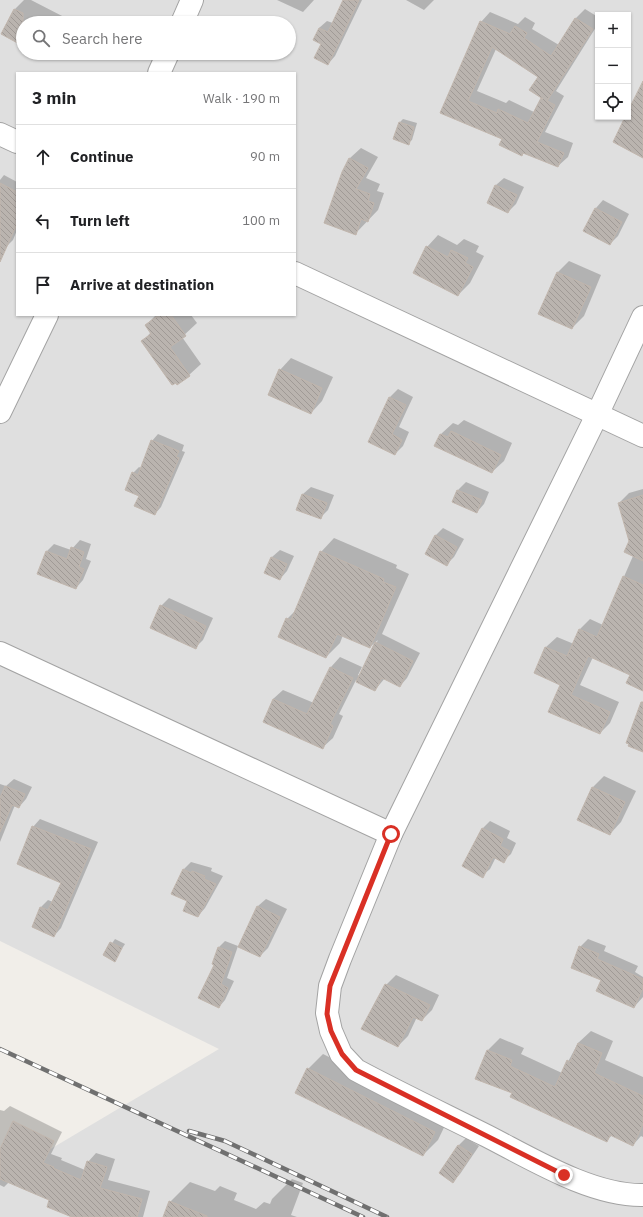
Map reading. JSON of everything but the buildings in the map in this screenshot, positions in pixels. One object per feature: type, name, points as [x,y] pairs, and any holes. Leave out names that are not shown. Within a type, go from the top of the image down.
[{"type":"street","points":[[185,16],[192,0]]},
{"type":"street","points":[[159,72],[165,60]]},
{"type":"street","points":[[0,134],[16,142]]},
{"type":"street","points":[[296,273],[597,416],[643,436]]},
{"type":"street","points":[[0,412],[47,316]]},
{"type":"street","points":[[643,317],[597,416],[391,834],[330,986],[327,1014],[331,1031],[342,1054],[356,1070],[564,1175],[613,1192],[629,1195],[643,1195]]},
{"type":"street","points":[[0,653],[391,834]]},
{"type":"shaded area","points":[[0,0],[643,0],[643,1217],[0,1217],[0,1179],[219,1049],[0,941]]},
{"type":"railway","points":[[0,1049],[363,1217]]},
{"type":"railway","points":[[189,1131],[225,1141],[387,1217]]},
{"type":"route","points":[[391,834],[330,986],[327,1014],[331,1031],[342,1054],[356,1070],[378,1082],[564,1175]]}]
